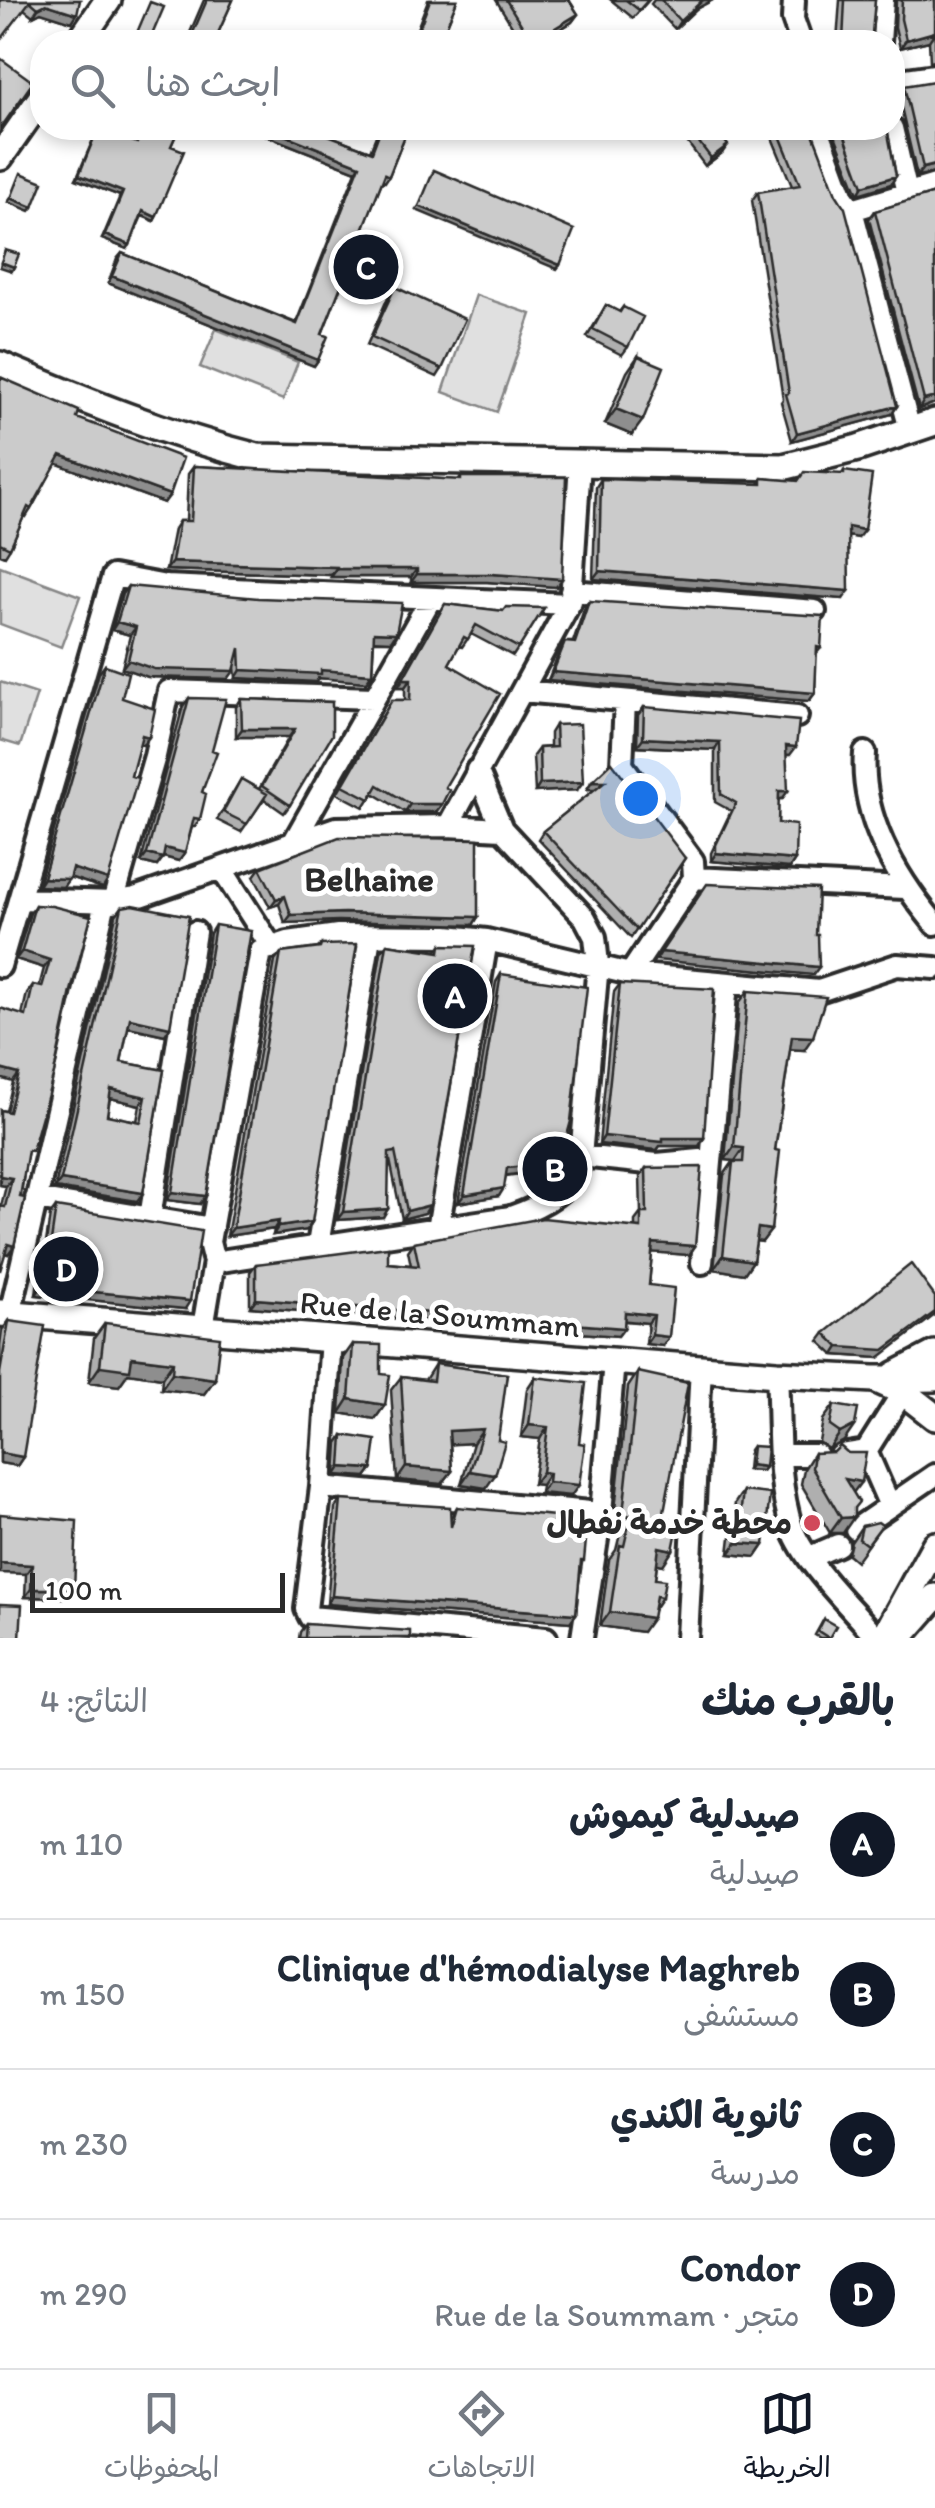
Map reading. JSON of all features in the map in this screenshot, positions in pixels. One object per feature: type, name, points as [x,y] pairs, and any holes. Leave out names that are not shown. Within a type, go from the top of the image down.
[{"type":"main road","points":[[87,30],[108,0]]},
{"type":"main road","points":[[0,157],[30,114]]},
{"type":"main road","points":[[0,365],[193,440],[257,457],[783,467],[935,422]]},
{"type":"main road","name":"Rue de la Soummam","points":[[5,1313],[890,1383],[935,1378]]},
{"type":"main road","points":[[935,1354],[890,1383],[935,1416]]},
{"type":"main road","points":[[881,1638],[935,1545]]},
{"type":"main road","points":[[899,1638],[935,1597]]},
{"type":"street","points":[[794,0],[797,30]]},
{"type":"street","points":[[881,30],[882,0]]},
{"type":"street","points":[[905,80],[935,75]]},
{"type":"street","points":[[822,140],[843,197],[852,210],[910,430]]},
{"type":"street","points":[[895,140],[907,193]]},
{"type":"street","points":[[852,210],[935,185]]},
{"type":"street","points":[[448,826],[570,598],[580,463]]},
{"type":"street","points":[[0,966],[4,935],[20,899],[114,576],[166,586],[431,598],[570,598],[815,611]]},
{"type":"street","points":[[293,843],[431,598]]},
{"type":"street","points":[[5,1313],[109,902],[155,756],[170,691],[373,698]]},
{"type":"street","points":[[522,691],[797,716]]},
{"type":"street","points":[[624,700],[622,765],[693,861],[694,878],[630,974]]},
{"type":"street","points":[[866,753],[863,782],[884,846],[905,888],[935,924]]},
{"type":"street","points":[[214,1262],[511,1217],[541,1204],[568,1185],[579,1168],[598,964],[595,938],[585,918],[502,829],[477,770]]},
{"type":"street","points":[[20,899],[109,902],[135,898],[336,828],[502,829]]},
{"type":"street","points":[[221,868],[272,948]]},
{"type":"street","points":[[694,878],[905,888]]},
{"type":"street","points":[[150,1218],[195,932]]},
{"type":"street","points":[[203,1328],[214,1262],[209,1242],[262,951],[338,935],[487,940],[630,974],[819,991],[897,965],[935,968]]},
{"type":"street","points":[[318,1245],[370,937]]},
{"type":"street","points":[[438,1229],[487,940]]},
{"type":"street","points":[[702,1263],[727,982]]},
{"type":"street","points":[[581,1156],[657,1164],[711,1159]]},
{"type":"street","points":[[36,1199],[212,1228]]},
{"type":"street","points":[[330,1338],[321,1488],[306,1609],[310,1617],[546,1638]]},
{"type":"street","points":[[582,1638],[601,1513],[614,1360]]},
{"type":"street","points":[[688,1638],[701,1368]]},
{"type":"street","points":[[777,1374],[782,1479],[793,1530],[810,1557],[881,1638]]},
{"type":"street","points":[[890,1383],[866,1451],[890,1506]]},
{"type":"street","points":[[841,1455],[866,1451]]},
{"type":"street","points":[[781,1455],[817,1455]]},
{"type":"street","points":[[856,1530],[935,1475]]},
{"type":"street","points":[[321,1488],[601,1513]]},
{"type":"street","points":[[810,1557],[838,1545]]},
{"type":"shaded area","points":[[476,295],[531,314],[497,412],[443,392]]},
{"type":"shaded area","points":[[216,329],[298,362],[283,400],[200,367]]},
{"type":"shaded area","points":[[0,566],[80,596],[61,647],[0,624]]},
{"type":"shaded area","points":[[0,682],[37,694],[20,746],[0,740]]},
{"type":"building","points":[[0,0],[80,0],[77,14],[46,4],[38,8],[30,1],[0,41]]},
{"type":"building","points":[[207,0],[233,0],[219,30],[194,30]]},
{"type":"building","points":[[430,0],[457,0],[445,30],[419,30]]},
{"type":"building","points":[[506,0],[569,0],[578,14],[552,30],[525,30]]},
{"type":"building","points":[[626,0],[648,0],[639,10]]},
{"type":"building","points":[[661,0],[703,0],[680,21]]},
{"type":"building","points":[[845,0],[875,0],[872,30],[844,30]]},
{"type":"building","points":[[902,0],[935,0],[935,32],[906,40]]},
{"type":"building","points":[[150,2],[164,7],[154,30],[138,30]]},
{"type":"building","points":[[0,58],[30,80],[30,86],[0,129]]},
{"type":"building","points":[[934,81],[935,165],[923,168],[905,86]]},
{"type":"building","points":[[93,140],[174,140],[171,146],[184,151],[156,217],[143,211],[130,245],[105,235],[123,192],[79,175]]},
{"type":"building","points":[[297,140],[341,140],[372,152],[376,140],[403,140],[389,176],[385,174],[322,334],[328,336],[318,360],[112,276],[122,253],[297,324],[360,165]]},
{"type":"building","points":[[697,140],[724,140],[728,145],[711,158]]},
{"type":"building","points":[[782,140],[816,140],[845,208],[897,406],[797,433],[786,394],[789,393],[758,192],[800,185]]},
{"type":"building","points":[[846,140],[889,140],[896,176],[863,186]]},
{"type":"building","points":[[434,170],[574,230],[560,265],[419,206]]},
{"type":"building","points":[[21,173],[43,182],[33,207],[11,198]]},
{"type":"building","points":[[935,193],[935,397],[924,400],[875,211]]},
{"type":"building","points":[[5,250],[19,254],[14,267],[1,262]]},
{"type":"building","points":[[395,287],[465,319],[442,369],[372,337]]},
{"type":"building","points":[[606,305],[620,312],[623,307],[643,317],[628,347],[593,329]]},
{"type":"building","points":[[638,356],[664,367],[643,420],[616,409]]},
{"type":"building","points":[[0,377],[79,411],[77,418],[183,458],[170,495],[61,455],[31,509],[28,507],[10,548],[0,543]]},
{"type":"building","points":[[194,466],[461,480],[566,477],[562,579],[417,574],[417,569],[172,562],[179,521],[191,521]]},
{"type":"building","points":[[804,472],[872,475],[864,530],[848,527],[849,591],[599,571],[601,479],[762,484],[762,478],[798,481]]},
{"type":"building","points":[[128,586],[258,598],[402,603],[396,633],[374,632],[372,674],[241,670],[240,648],[234,671],[154,669],[128,660],[136,627],[117,622]]},
{"type":"building","points":[[589,601],[823,616],[815,693],[553,672],[565,642],[575,643]]},
{"type":"building","points":[[445,604],[503,611],[506,607],[544,608],[519,648],[476,625],[468,639],[464,637],[449,664],[500,694],[445,787],[449,790],[442,804],[410,804],[378,785],[370,799],[343,785],[392,700],[410,700],[411,679],[403,679]]},
{"type":"building","points":[[105,665],[128,673],[122,698],[155,709],[149,737],[142,735],[131,776],[138,778],[108,880],[72,868],[69,879],[43,878]]},
{"type":"building","points":[[189,698],[226,699],[212,750],[217,752],[202,792],[206,794],[200,819],[194,818],[185,853],[165,848],[163,858],[147,854]]},
{"type":"building","points":[[241,699],[332,702],[332,735],[290,805],[262,786],[295,729],[242,729]]},
{"type":"building","points":[[644,707],[799,721],[796,747],[786,746],[788,791],[779,791],[778,823],[796,825],[795,860],[716,853],[736,803],[721,794],[720,742],[643,738]]},
{"type":"building","points":[[580,724],[583,782],[540,784],[539,748],[556,747],[555,725]]},
{"type":"building","points":[[612,762],[685,858],[637,930],[543,831],[605,781],[592,781]]},
{"type":"building","points":[[241,779],[267,794],[247,824],[223,812]]},
{"type":"building","points":[[339,837],[478,839],[478,917],[291,915],[285,896],[276,899],[260,868]]},
{"type":"building","points":[[707,884],[818,889],[819,967],[661,952]]},
{"type":"building","points":[[35,905],[91,916],[54,1073],[32,1151],[28,1150],[20,1197],[25,1198],[14,1246],[8,1244],[0,1271],[0,1206],[5,1207],[12,1178],[0,1176],[0,1110],[9,1112],[19,1074],[0,1069],[0,1008],[26,1016],[33,985],[42,987],[50,960],[22,951]]},
{"type":"building","points":[[133,905],[189,916],[170,1027],[130,1018],[121,1062],[164,1070],[143,1193],[61,1180],[122,907]],"holes":[[[111,1089],[146,1097],[141,1122],[107,1115]]]},
{"type":"building","points":[[215,925],[251,931],[206,1196],[172,1192]]},
{"type":"building","points":[[357,944],[312,1222],[278,1227],[279,1221],[233,1228],[281,953],[321,945]]},
{"type":"building","points":[[387,944],[440,952],[441,945],[475,946],[430,1205],[407,1211],[395,1152],[389,1153],[388,1209],[343,1212]]},
{"type":"building","points":[[501,974],[587,987],[571,1121],[560,1161],[507,1168],[504,1188],[464,1195]]},
{"type":"building","points":[[620,984],[714,989],[704,1138],[663,1138],[663,1142],[604,1136]]},
{"type":"building","points":[[748,991],[826,997],[813,1037],[792,1036],[775,1150],[780,1151],[771,1230],[758,1228],[753,1261],[723,1256],[733,1162],[743,1162],[744,1148],[734,1147]]},
{"type":"building","points":[[702,1167],[695,1246],[653,1243],[649,1285],[674,1288],[669,1337],[652,1335],[654,1315],[625,1312],[624,1328],[256,1299],[256,1264],[388,1247],[388,1263],[419,1266],[414,1242],[543,1218],[641,1228],[641,1213],[647,1213],[646,1168]]},
{"type":"building","points":[[56,1207],[201,1231],[190,1301],[41,1287]]},
{"type":"building","points":[[911,1264],[935,1297],[935,1312],[884,1350],[839,1347],[825,1333]]},
{"type":"building","points":[[9,1321],[45,1326],[23,1457],[0,1453],[0,1373]]},
{"type":"building","points":[[105,1323],[220,1337],[215,1379],[172,1373],[173,1362],[132,1357],[130,1370],[100,1366]]},
{"type":"building","points":[[353,1344],[381,1345],[381,1374],[390,1375],[385,1405],[349,1399]]},
{"type":"building","points":[[435,1364],[507,1374],[498,1440],[505,1442],[495,1475],[470,1471],[483,1429],[449,1431],[452,1471],[406,1467],[401,1377],[433,1381]]},
{"type":"building","points":[[638,1372],[688,1383],[663,1517],[679,1521],[673,1550],[659,1547],[655,1579],[665,1580],[662,1597],[656,1596],[652,1618],[610,1612],[620,1545],[624,1546],[631,1516],[623,1514]]},
{"type":"building","points":[[535,1377],[586,1383],[579,1443],[585,1444],[579,1485],[548,1482],[549,1473],[542,1472],[548,1427],[529,1425]]},
{"type":"building","points":[[834,1405],[858,1409],[855,1425],[840,1433],[830,1426]]},
{"type":"building","points":[[343,1435],[376,1440],[372,1469],[341,1467]]},
{"type":"building","points":[[752,1446],[767,1447],[765,1467],[750,1465]]},
{"type":"building","points":[[840,1446],[848,1453],[866,1453],[861,1482],[845,1479],[859,1502],[854,1517],[841,1518],[812,1468],[814,1453],[834,1452]]},
{"type":"building","points":[[743,1491],[770,1494],[764,1545],[737,1543]]},
{"type":"building","points":[[341,1500],[450,1507],[451,1527],[457,1507],[588,1519],[576,1614],[332,1596]]},
{"type":"building","points":[[0,1514],[77,1521],[74,1589],[31,1589],[32,1565],[0,1563]]},
{"type":"building","points":[[878,1522],[882,1525],[867,1545],[859,1539],[862,1526]]},
{"type":"building","points":[[0,1604],[22,1605],[20,1638],[0,1638]]},
{"type":"building","points":[[824,1619],[836,1626],[829,1638],[818,1631]]},
{"type":"building","points":[[306,1624],[410,1631],[410,1638],[305,1638]]},
{"type":"place","name":"ثانوية الكندي","points":[[366,267]]},
{"type":"place","name":"صيدلية كيموش","points":[[455,996]]},
{"type":"place","name":"Clinique d'hémodialyse Maghreb","points":[[555,1169]]},
{"type":"place","name":"Condor","points":[[66,1269]]},
{"type":"place","name":"محطة خدمة نفطال","points":[[812,1523]]},
{"type":"district","name":"Belhaine","points":[[369,879]]}]
